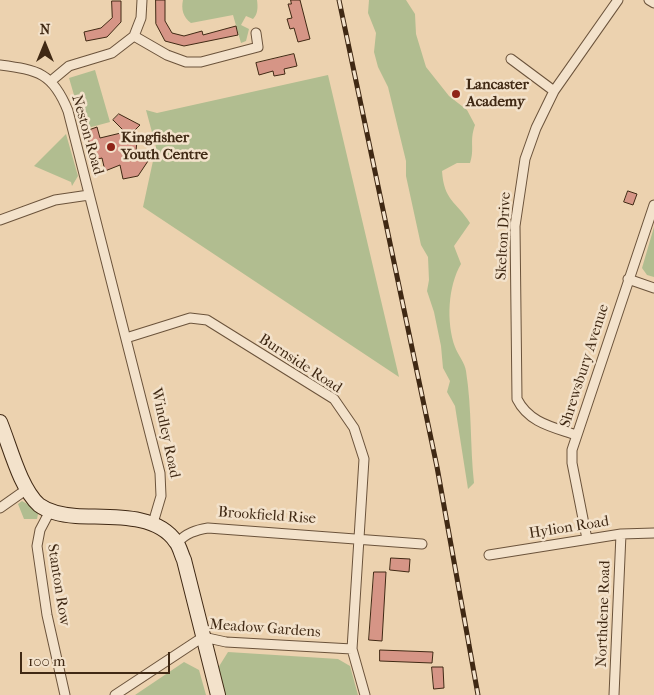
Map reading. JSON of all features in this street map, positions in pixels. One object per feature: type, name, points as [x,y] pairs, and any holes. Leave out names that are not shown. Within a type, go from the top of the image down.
[{"type":"street","points":[[51,81],[69,66],[112,53],[134,36],[141,18],[142,0]]},
{"type":"street","name":"Skelton Drive","points":[[576,435],[531,418],[522,409],[517,392],[514,242],[518,194],[525,159],[536,128],[554,91],[618,0]]},
{"type":"street","points":[[649,0],[654,3]]},
{"type":"street","points":[[134,36],[177,60],[193,62],[258,47],[256,33]]},
{"type":"street","points":[[511,59],[554,91]]},
{"type":"street","name":"Neston Road","points":[[0,65],[29,69],[41,73],[59,90],[68,111],[89,195]]},
{"type":"street","points":[[0,220],[55,200],[89,195]]},
{"type":"street","name":"Windley Road","points":[[89,195],[160,473],[161,496],[153,523]]},
{"type":"street","name":"Shrewsbury Avenue","points":[[587,539],[572,463],[576,435],[654,205]]},
{"type":"street","points":[[628,279],[654,288]]},
{"type":"street","name":"Burnside Road","points":[[126,338],[190,318],[206,320],[334,399],[354,428],[364,459],[352,649]]},
{"type":"street","points":[[0,422],[27,489],[40,505],[50,511],[68,515],[131,519],[153,523],[177,543],[184,560],[218,695]]},
{"type":"street","points":[[0,508],[27,489]]},
{"type":"street","name":"Stanton Row","points":[[50,511],[40,530],[38,546],[47,615],[65,695]]},
{"type":"street","name":"Brookfield Rise","points":[[177,543],[196,530],[208,528],[422,544]]},
{"type":"street","name":"Hylion Road","points":[[489,555],[621,534],[654,532]]},
{"type":"street","name":"Northdene Road","points":[[614,695],[621,534]]},
{"type":"street","name":"Meadow Gardens","points":[[115,695],[203,637],[226,642],[352,649]]},
{"type":"street","points":[[352,649],[365,695]]},
{"type":"green space","points":[[183,0],[257,0],[255,17],[253,19],[246,16],[241,25],[249,29],[246,41],[241,43],[233,15],[191,23],[183,13]]},
{"type":"green space","points":[[369,0],[406,0],[415,14],[416,34],[426,67],[449,96],[467,110],[475,125],[472,136],[470,163],[457,163],[442,171],[448,195],[470,223],[454,246],[461,264],[453,283],[450,304],[452,337],[465,368],[468,385],[474,483],[468,489],[455,406],[447,392],[450,381],[443,368],[441,346],[434,312],[427,291],[429,280],[428,257],[421,245],[406,176],[406,161],[388,87],[378,67],[374,52],[376,33],[368,13]]},
{"type":"green space","points":[[95,70],[110,122],[84,129],[69,78]]},
{"type":"green space","points":[[328,75],[399,377],[143,207],[156,147],[146,110],[157,113]]},
{"type":"green space","points":[[66,134],[78,176],[72,186],[71,182],[34,166]]},
{"type":"green space","points":[[654,227],[654,277],[647,275],[642,268]]},
{"type":"green space","points":[[22,501],[33,507],[38,514],[37,519],[24,519],[18,504]]},
{"type":"green space","points":[[228,652],[338,659],[350,666],[358,695],[225,695],[218,668]]},
{"type":"green space","points":[[184,662],[199,670],[206,695],[135,695]]},
{"type":"building","points":[[156,0],[165,0],[165,21],[172,33],[184,36],[202,31],[203,35],[236,26],[238,35],[184,46],[165,41],[156,24]]},
{"type":"building","points":[[291,0],[300,0],[310,39],[298,42],[294,28],[290,29],[287,19],[292,18],[288,4],[291,4]]},
{"type":"building","points":[[112,1],[121,1],[121,22],[107,37],[86,41],[84,32],[101,28],[112,18]]},
{"type":"building","points":[[294,54],[297,66],[284,69],[285,74],[274,76],[273,71],[259,75],[256,63]]},
{"type":"building","name":"Kingfisher Youth Centre","points":[[119,114],[140,125],[130,135],[137,141],[136,151],[152,155],[138,176],[123,179],[120,165],[105,171],[102,158],[94,160],[86,131],[97,127],[100,138],[125,132],[113,120]]},
{"type":"building","points":[[628,191],[637,194],[633,205],[624,202]]},
{"type":"building","points":[[391,558],[410,559],[409,572],[390,570]]},
{"type":"building","points":[[374,572],[386,572],[382,641],[369,640]]},
{"type":"building","points":[[380,650],[433,652],[432,663],[380,661]]},
{"type":"building","points":[[432,667],[443,667],[444,688],[434,689]]},
{"type":"railway","points":[[339,0],[437,467],[478,695]]},
{"type":"place","name":"Lancaster Academy","points":[[456,94]]},
{"type":"place","name":"Kingfisher Youth Centre","points":[[111,147]]}]
